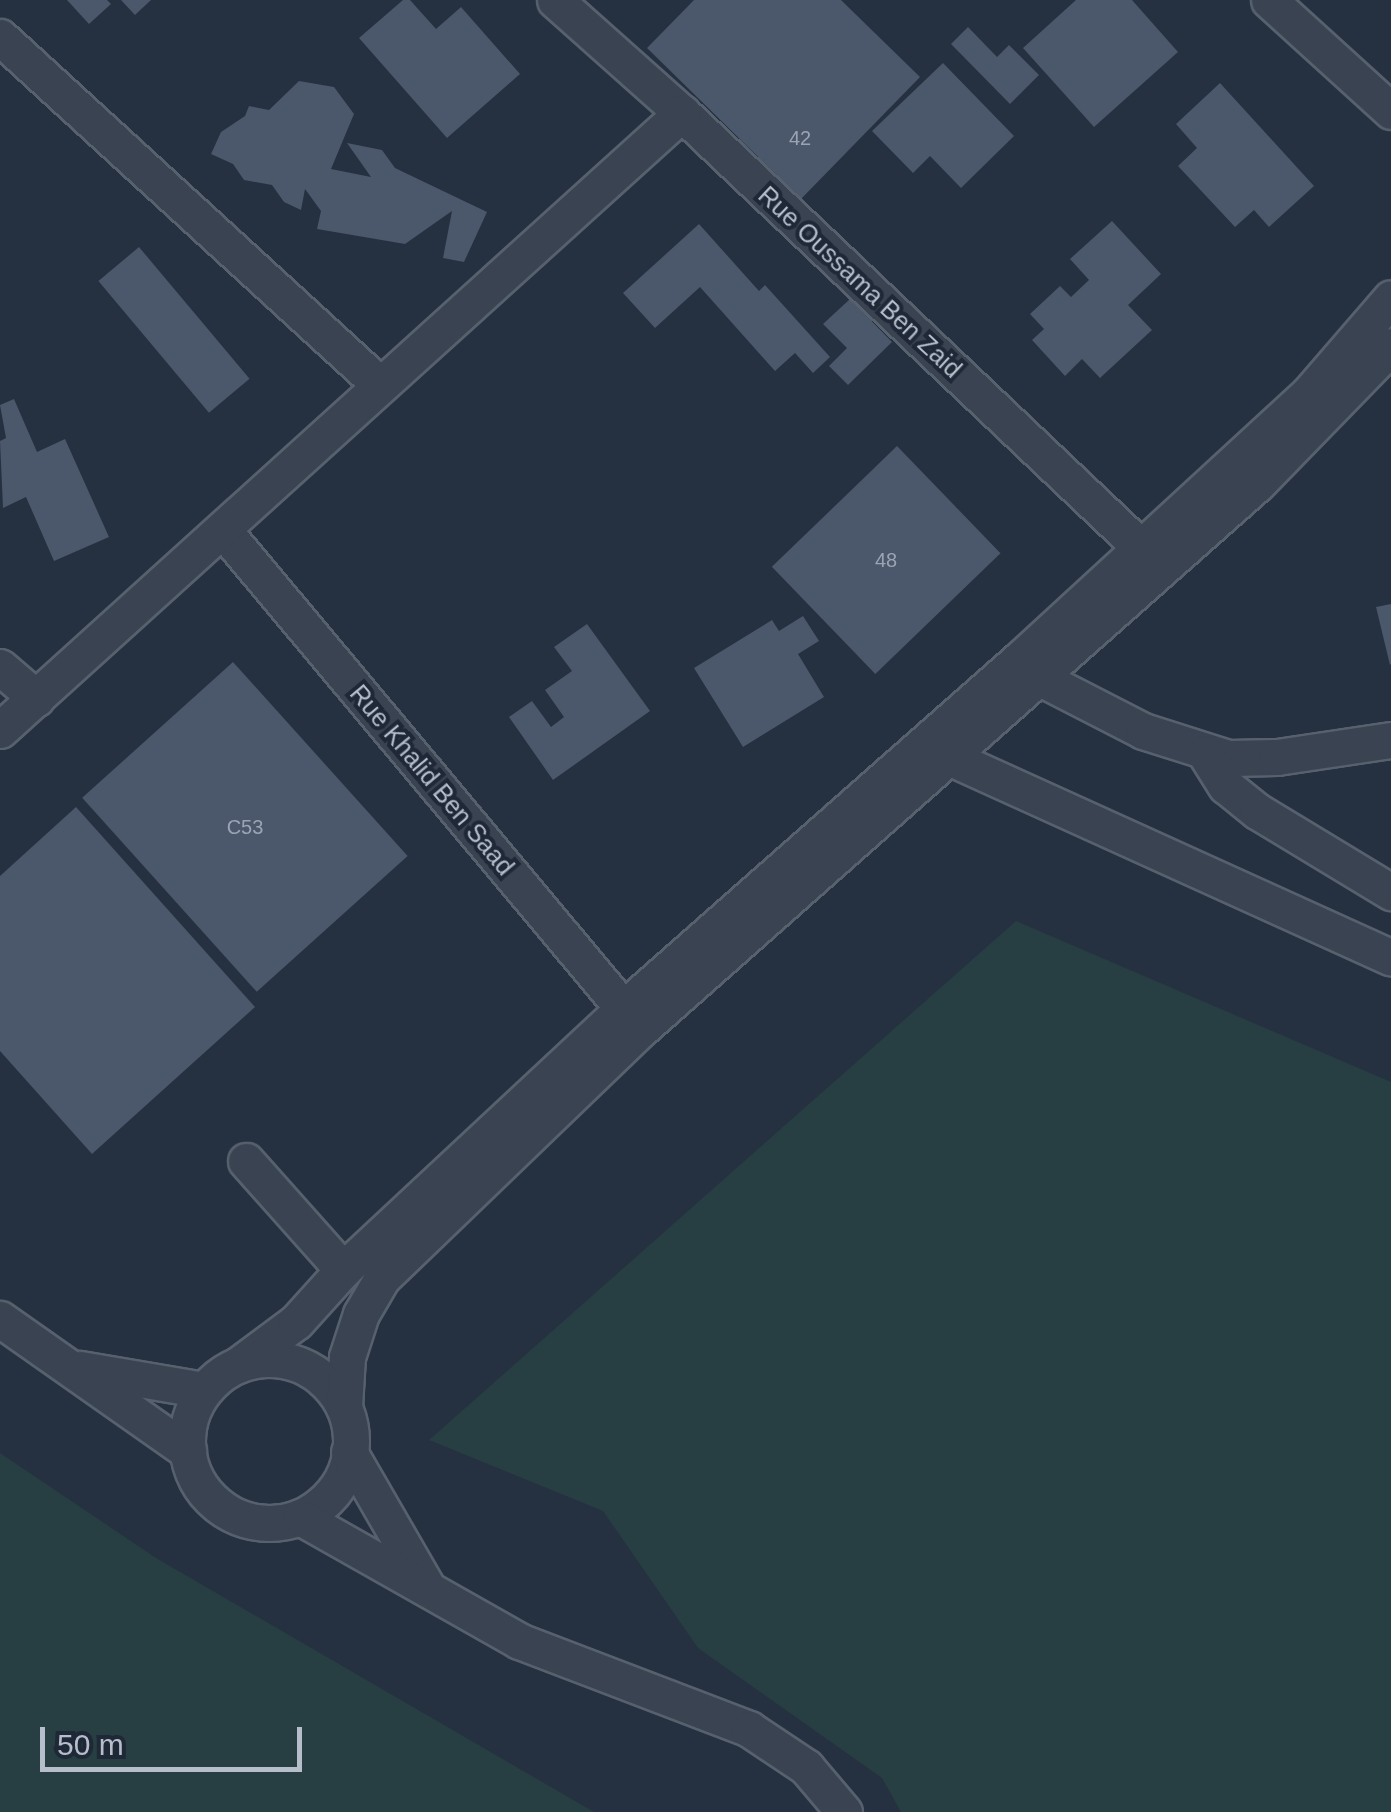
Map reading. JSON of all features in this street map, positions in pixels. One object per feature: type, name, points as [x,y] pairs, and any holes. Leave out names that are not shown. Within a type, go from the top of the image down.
[{"type":"street","name":"Rue Oussama Ben Zaid","points":[[555,0],[682,113],[1151,557]]},
{"type":"street","points":[[1270,0],[1391,110]]},
{"type":"street","points":[[0,37],[380,384]]},
{"type":"street","points":[[0,730],[682,113]]},
{"type":"street","points":[[632,1019],[382,1278],[360,1314],[346,1357],[344,1407],[351,1431],[349,1452],[334,1492],[300,1517],[258,1523],[221,1508],[204,1490],[188,1451],[194,1409],[204,1390],[296,1322],[344,1270],[941,748],[1151,557],[1310,393],[1391,298]]},
{"type":"street","points":[[1151,557],[1310,434],[1391,346]]},
{"type":"street","name":"Rue Khalid Ben Saad","points":[[223,530],[632,1019]]},
{"type":"street","points":[[0,667],[36,698]]},
{"type":"street","points":[[1030,668],[1143,731],[1228,758],[1276,757],[1391,740]]},
{"type":"street","points":[[941,748],[1391,958]]},
{"type":"street","points":[[1206,753],[1226,786],[1257,811],[1391,892]]},
{"type":"street","points":[[246,1161],[344,1270]]},
{"type":"street","points":[[0,1319],[188,1451]]},
{"type":"street","points":[[238,1365],[280,1359],[301,1365],[320,1376],[344,1407]]},
{"type":"street","points":[[69,1367],[204,1390]]},
{"type":"street","points":[[349,1452],[428,1589]]},
{"type":"street","points":[[300,1517],[520,1642],[749,1729],[806,1767],[844,1812]]},
{"type":"green space","points":[[1016,921],[1391,1082],[1391,1812],[901,1812],[882,1778],[698,1648],[603,1511],[429,1440]]},
{"type":"green space","points":[[0,1453],[156,1558],[594,1812],[0,1812]]},
{"type":"building","points":[[67,0],[107,0],[111,4],[89,24]]},
{"type":"building","points":[[121,0],[151,0],[135,15]]},
{"type":"building","points":[[403,0],[410,0],[436,29],[461,7],[520,74],[447,138],[359,38]]},
{"type":"building","points":[[694,0],[841,0],[920,77],[801,199],[647,48]]},
{"type":"building","points":[[1076,0],[1132,0],[1178,52],[1094,127],[1023,48]]},
{"type":"building","points":[[968,27],[997,57],[1009,45],[1039,75],[1010,104],[951,44]]},
{"type":"building","points":[[943,63],[1014,136],[961,188],[930,156],[913,173],[872,131]]},
{"type":"building","points":[[299,81],[334,87],[354,114],[331,169],[371,177],[347,143],[382,150],[395,168],[487,212],[464,262],[443,258],[452,211],[405,244],[317,229],[321,211],[305,189],[301,210],[284,202],[272,185],[244,180],[233,164],[211,154],[221,132],[245,116],[249,106],[269,110]]},
{"type":"building","points":[[1220,83],[1314,186],[1269,227],[1254,210],[1235,227],[1178,166],[1197,148],[1176,124]]},
{"type":"building","points":[[1112,221],[1161,274],[1128,305],[1152,330],[1100,378],[1082,359],[1065,376],[1032,340],[1044,329],[1030,314],[1060,286],[1071,297],[1089,280],[1070,259]]},
{"type":"building","points":[[699,224],[759,291],[765,285],[830,357],[813,373],[795,353],[775,371],[700,287],[655,328],[623,293]]},
{"type":"building","points":[[139,247],[250,379],[209,413],[98,281]]},
{"type":"building","points":[[850,299],[892,342],[848,385],[829,366],[847,348],[823,324]]},
{"type":"building","points":[[14,399],[37,452],[65,439],[109,537],[54,561],[26,497],[3,508],[0,441],[6,438],[0,405]]},
{"type":"building","points":[[897,446],[1001,553],[875,674],[772,567]]},
{"type":"building","points":[[1391,604],[1391,664],[1390,665],[1376,607]]},
{"type":"building","points":[[803,616],[819,641],[798,654],[824,697],[743,747],[694,668],[772,620],[779,631]]},
{"type":"building","points":[[587,624],[650,711],[553,780],[509,717],[532,701],[551,727],[564,717],[545,690],[572,671],[554,647]]},
{"type":"building","points":[[233,662],[408,856],[257,992],[82,798]]},
{"type":"building","points":[[76,807],[255,1007],[92,1154],[0,1051],[0,876]]}]
